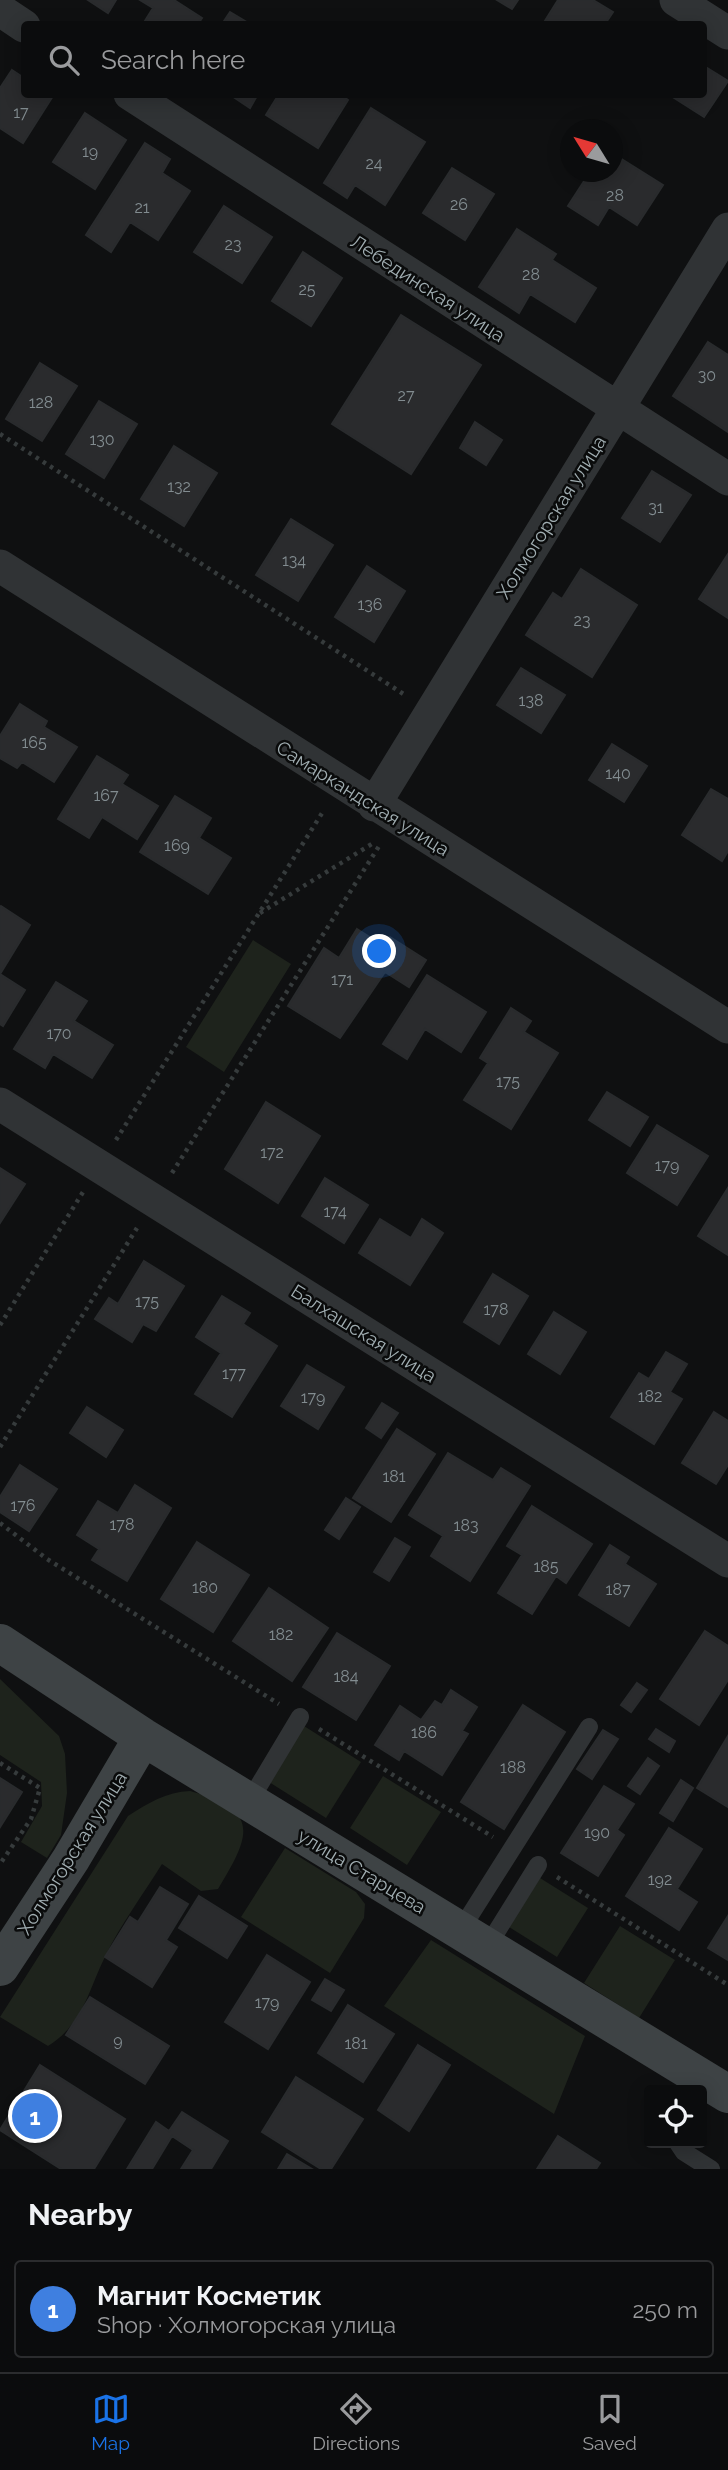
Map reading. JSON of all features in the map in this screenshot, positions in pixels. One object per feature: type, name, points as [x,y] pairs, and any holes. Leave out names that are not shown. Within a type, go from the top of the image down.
[{"type":"street","points":[[676,0],[728,33]]},
{"type":"street","points":[[0,10],[21,24]]},
{"type":"street","name":"Лебединская улица","points":[[136,98],[728,479]]},
{"type":"street","name":"Холмогорская улица","points":[[374,805],[728,229]]},
{"type":"street","name":"Самаркандская улица","points":[[0,566],[728,1027]]},
{"type":"street","name":"Балхашская улица","points":[[0,1104],[728,1561]]},
{"type":"street","name":"улица Старцева","points":[[0,1643],[143,1737],[474,1939],[713,2090]]},
{"type":"street","name":"Холмогорская улица","points":[[1,1965],[71,1859],[143,1737]]},
{"type":"lane","points":[[249,1802],[300,1717]]},
{"type":"lane","points":[[474,1939],[512,1849],[589,1727]]},
{"type":"lane","points":[[474,1939],[538,1865]]},
{"type":"lane","points":[[681,2148],[711,2169]]},
{"type":"path","points":[[0,434],[431,712]]},
{"type":"path","points":[[0,1325],[341,784]]},
{"type":"path","points":[[0,1447],[387,835],[259,913]]},
{"type":"path","points":[[0,1523],[47,1559],[512,1849]]},
{"type":"path","points":[[0,1763],[40,1788],[31,1819],[0,1864]]},
{"type":"path","points":[[538,1865],[728,1985]]},
{"type":"shaded area","points":[[253,940],[291,964],[224,1072],[186,1047]]},
{"type":"shaded area","points":[[0,1679],[59,1736],[65,1754],[67,1793],[61,1835],[47,1858],[21,1842],[42,1806],[41,1782],[0,1755]]},
{"type":"shaded area","points":[[304,1726],[361,1762],[326,1818],[269,1782]]},
{"type":"shaded area","points":[[383,1776],[441,1812],[407,1865],[350,1828]]},
{"type":"shaded area","points":[[190,1791],[213,1798],[229,1807],[239,1816],[243,1827],[238,1854],[218,1889],[201,1891],[162,1864],[111,1945],[77,2017],[60,2037],[48,2046],[0,2017],[128,1816],[165,1796]]},
{"type":"shaded area","points":[[285,1848],[356,1892],[365,1904],[364,1918],[330,1973],[241,1917]]},
{"type":"shaded area","points":[[540,1878],[588,1908],[557,1957],[509,1927]]},
{"type":"shaded area","points":[[620,1926],[675,1960],[639,2018],[584,1983]]},
{"type":"shaded area","points":[[431,1940],[585,2036],[554,2114],[384,2006]]},
{"type":"building","points":[[88,0],[116,0],[108,13]]},
{"type":"building","points":[[140,0],[174,0],[202,18],[200,21],[145,21],[153,8]]},
{"type":"building","points":[[497,0],[518,0],[512,9]]},
{"type":"building","points":[[558,0],[593,0],[613,12],[607,21],[545,21]]},
{"type":"building","points":[[230,12],[245,21],[224,21]]},
{"type":"building","points":[[707,68],[728,81],[704,117],[674,98],[707,98]]},
{"type":"building","points":[[12,70],[21,76],[21,98],[52,98],[23,143],[0,128],[0,88]]},
{"type":"building","points":[[235,98],[256,98],[250,108]]},
{"type":"building","points":[[277,98],[348,100],[318,148],[266,115]]},
{"type":"building","points":[[371,108],[425,142],[385,205],[355,185],[347,198],[324,183]]},
{"type":"building","points":[[85,113],[126,140],[95,189],[53,162]]},
{"type":"building","points":[[145,143],[170,159],[162,173],[190,191],[158,240],[130,222],[111,252],[86,235]]},
{"type":"building","points":[[623,160],[663,185],[637,225],[609,207],[598,225],[568,206],[584,182],[623,182]]},
{"type":"building","points":[[452,168],[494,194],[465,240],[423,213]]},
{"type":"building","points":[[224,206],[272,237],[242,283],[194,252]]},
{"type":"building","points":[[517,229],[556,254],[552,260],[596,288],[575,322],[530,294],[519,313],[479,287]]},
{"type":"building","points":[[303,252],[342,278],[311,326],[272,301]]},
{"type":"building","points":[[401,315],[481,365],[411,474],[332,424]]},
{"type":"building","points":[[708,342],[728,355],[728,432],[673,396]]},
{"type":"building","points":[[40,363],[77,386],[42,441],[6,419]]},
{"type":"building","points":[[99,401],[137,424],[104,478],[66,454]]},
{"type":"building","points":[[475,422],[502,440],[486,465],[460,448]]},
{"type":"building","points":[[174,446],[217,473],[184,526],[141,499]]},
{"type":"building","points":[[652,471],[691,495],[660,542],[622,518]]},
{"type":"building","points":[[291,519],[333,545],[298,601],[256,575]]},
{"type":"building","points":[[728,554],[728,618],[699,599]]},
{"type":"building","points":[[367,566],[405,591],[374,642],[335,617]]},
{"type":"building","points":[[581,569],[637,605],[592,677],[526,635],[553,593],[562,599]]},
{"type":"building","points":[[521,668],[565,695],[541,733],[497,705]]},
{"type":"building","points":[[20,704],[47,721],[44,727],[77,747],[54,782],[22,762],[17,768],[0,758],[0,736]]},
{"type":"building","points":[[612,744],[647,766],[624,802],[589,780]]},
{"type":"building","points":[[97,756],[128,775],[122,784],[158,806],[137,839],[102,817],[89,838],[58,819]]},
{"type":"building","points":[[711,789],[728,799],[728,851],[722,861],[682,835]]},
{"type":"building","points":[[175,796],[211,818],[199,838],[231,858],[208,894],[140,852]]},
{"type":"building","points":[[0,907],[30,925],[0,974]]},
{"type":"building","points":[[357,929],[384,946],[390,937],[426,960],[409,987],[385,972],[340,1038],[288,1006],[324,948],[339,958]]},
{"type":"building","points":[[0,974],[25,990],[3,1026],[0,1024]]},
{"type":"building","points":[[427,975],[486,1012],[461,1052],[425,1029],[407,1059],[383,1044]]},
{"type":"building","points":[[56,982],[87,1001],[74,1021],[113,1045],[92,1078],[53,1054],[45,1068],[14,1049]]},
{"type":"building","points":[[511,1008],[531,1021],[524,1032],[558,1053],[511,1129],[464,1100],[488,1063],[480,1058]]},
{"type":"building","points":[[607,1092],[648,1117],[630,1146],[589,1120]]},
{"type":"building","points":[[266,1102],[320,1136],[278,1203],[225,1169]]},
{"type":"building","points":[[657,1125],[708,1156],[677,1205],[627,1173]]},
{"type":"building","points":[[0,1168],[25,1184],[0,1223]]},
{"type":"building","points":[[325,1178],[368,1205],[344,1243],[302,1216]]},
{"type":"building","points":[[728,1188],[728,1255],[698,1236]]},
{"type":"building","points":[[380,1219],[411,1238],[422,1219],[443,1233],[410,1285],[359,1253]]},
{"type":"building","points":[[144,1261],[184,1286],[156,1331],[143,1324],[132,1342],[95,1319],[109,1298],[118,1304]]},
{"type":"building","points":[[493,1274],[528,1296],[499,1344],[464,1322]]},
{"type":"building","points":[[222,1296],[250,1313],[243,1324],[277,1346],[232,1417],[195,1394],[221,1353],[196,1337]]},
{"type":"building","points":[[554,1312],[586,1332],[560,1374],[528,1354]]},
{"type":"building","points":[[666,1352],[687,1364],[670,1392],[682,1399],[654,1444],[611,1417],[639,1373],[649,1379]]},
{"type":"building","points":[[307,1365],[344,1387],[318,1429],[281,1406]]},
{"type":"building","points":[[382,1403],[398,1413],[381,1438],[366,1428]]},
{"type":"building","points":[[87,1407],[123,1430],[106,1457],[70,1433]]},
{"type":"building","points":[[714,1412],[728,1421],[728,1465],[716,1484],[682,1463]]},
{"type":"building","points":[[397,1429],[435,1454],[391,1522],[353,1498]]},
{"type":"building","points":[[448,1453],[493,1480],[501,1468],[530,1486],[470,1581],[431,1556],[443,1536],[409,1515]]},
{"type":"building","points":[[20,1465],[57,1489],[29,1531],[0,1512],[0,1497]]},
{"type":"building","points":[[135,1485],[171,1508],[127,1581],[92,1560],[99,1549],[77,1535],[98,1501],[118,1513]]},
{"type":"building","points":[[346,1498],[360,1507],[339,1539],[325,1530]]},
{"type":"building","points":[[532,1506],[592,1544],[566,1583],[556,1576],[532,1614],[498,1593],[522,1555],[507,1546]]},
{"type":"building","points":[[395,1538],[410,1547],[389,1581],[374,1572]]},
{"type":"building","points":[[197,1542],[249,1575],[213,1632],[161,1599]]},
{"type":"building","points":[[610,1545],[629,1557],[625,1564],[656,1584],[629,1626],[579,1595]]},
{"type":"building","points":[[269,1588],[328,1628],[292,1681],[233,1641]]},
{"type":"building","points":[[705,1631],[728,1646],[728,1680],[699,1725],[660,1699]]},
{"type":"building","points":[[337,1633],[390,1666],[356,1720],[303,1687]]},
{"type":"building","points":[[637,1683],[647,1690],[631,1712],[621,1705]]},
{"type":"building","points":[[451,1690],[477,1707],[462,1731],[468,1734],[442,1775],[404,1751],[399,1760],[375,1745],[400,1706],[421,1720],[435,1701],[442,1705]]},
{"type":"building","points":[[523,1705],[565,1732],[504,1829],[461,1802]]},
{"type":"building","points":[[656,1729],[675,1741],[669,1752],[649,1739]]},
{"type":"building","points":[[603,1730],[618,1739],[592,1779],[577,1769]]},
{"type":"building","points":[[728,1736],[728,1807],[697,1788]]},
{"type":"building","points":[[648,1758],[659,1766],[640,1794],[628,1786]]},
{"type":"building","points":[[0,1778],[22,1792],[0,1827]]},
{"type":"building","points":[[681,1780],[693,1788],[673,1821],[660,1813]]},
{"type":"building","points":[[604,1786],[634,1804],[617,1830],[624,1835],[598,1876],[561,1853]]},
{"type":"building","points":[[669,1828],[702,1849],[677,1889],[697,1902],[679,1930],[626,1896]]},
{"type":"building","points":[[160,1887],[188,1904],[166,1940],[177,1947],[152,1987],[105,1957],[130,1917],[138,1922]]},
{"type":"building","points":[[199,1896],[247,1926],[227,1958],[179,1928]]},
{"type":"building","points":[[728,1916],[728,1960],[708,1948]]},
{"type":"building","points":[[267,1955],[310,1982],[268,2049],[225,2022]]},
{"type":"building","points":[[325,1979],[344,1990],[331,2011],[312,2000]]},
{"type":"building","points":[[90,1997],[169,2046],[145,2084],[66,2035]]},
{"type":"building","points":[[348,2005],[394,2034],[363,2082],[318,2053]]},
{"type":"building","points":[[418,2045],[450,2065],[409,2131],[378,2110]]},
{"type":"building","points":[[40,2065],[125,2119],[94,2169],[61,2169],[0,2130]]},
{"type":"building","points":[[296,2077],[363,2119],[331,2169],[321,2169],[262,2132]]},
{"type":"building","points":[[182,2112],[228,2141],[211,2169],[181,2169],[193,2150],[172,2136],[152,2169],[127,2169],[156,2122],[169,2131]]},
{"type":"building","points":[[558,2136],[600,2163],[596,2169],[537,2169]]},
{"type":"building","points":[[287,2154],[312,2169],[278,2169]]},
{"type":"place","name":"Магнит Косметик","points":[[35,2116]]}]
